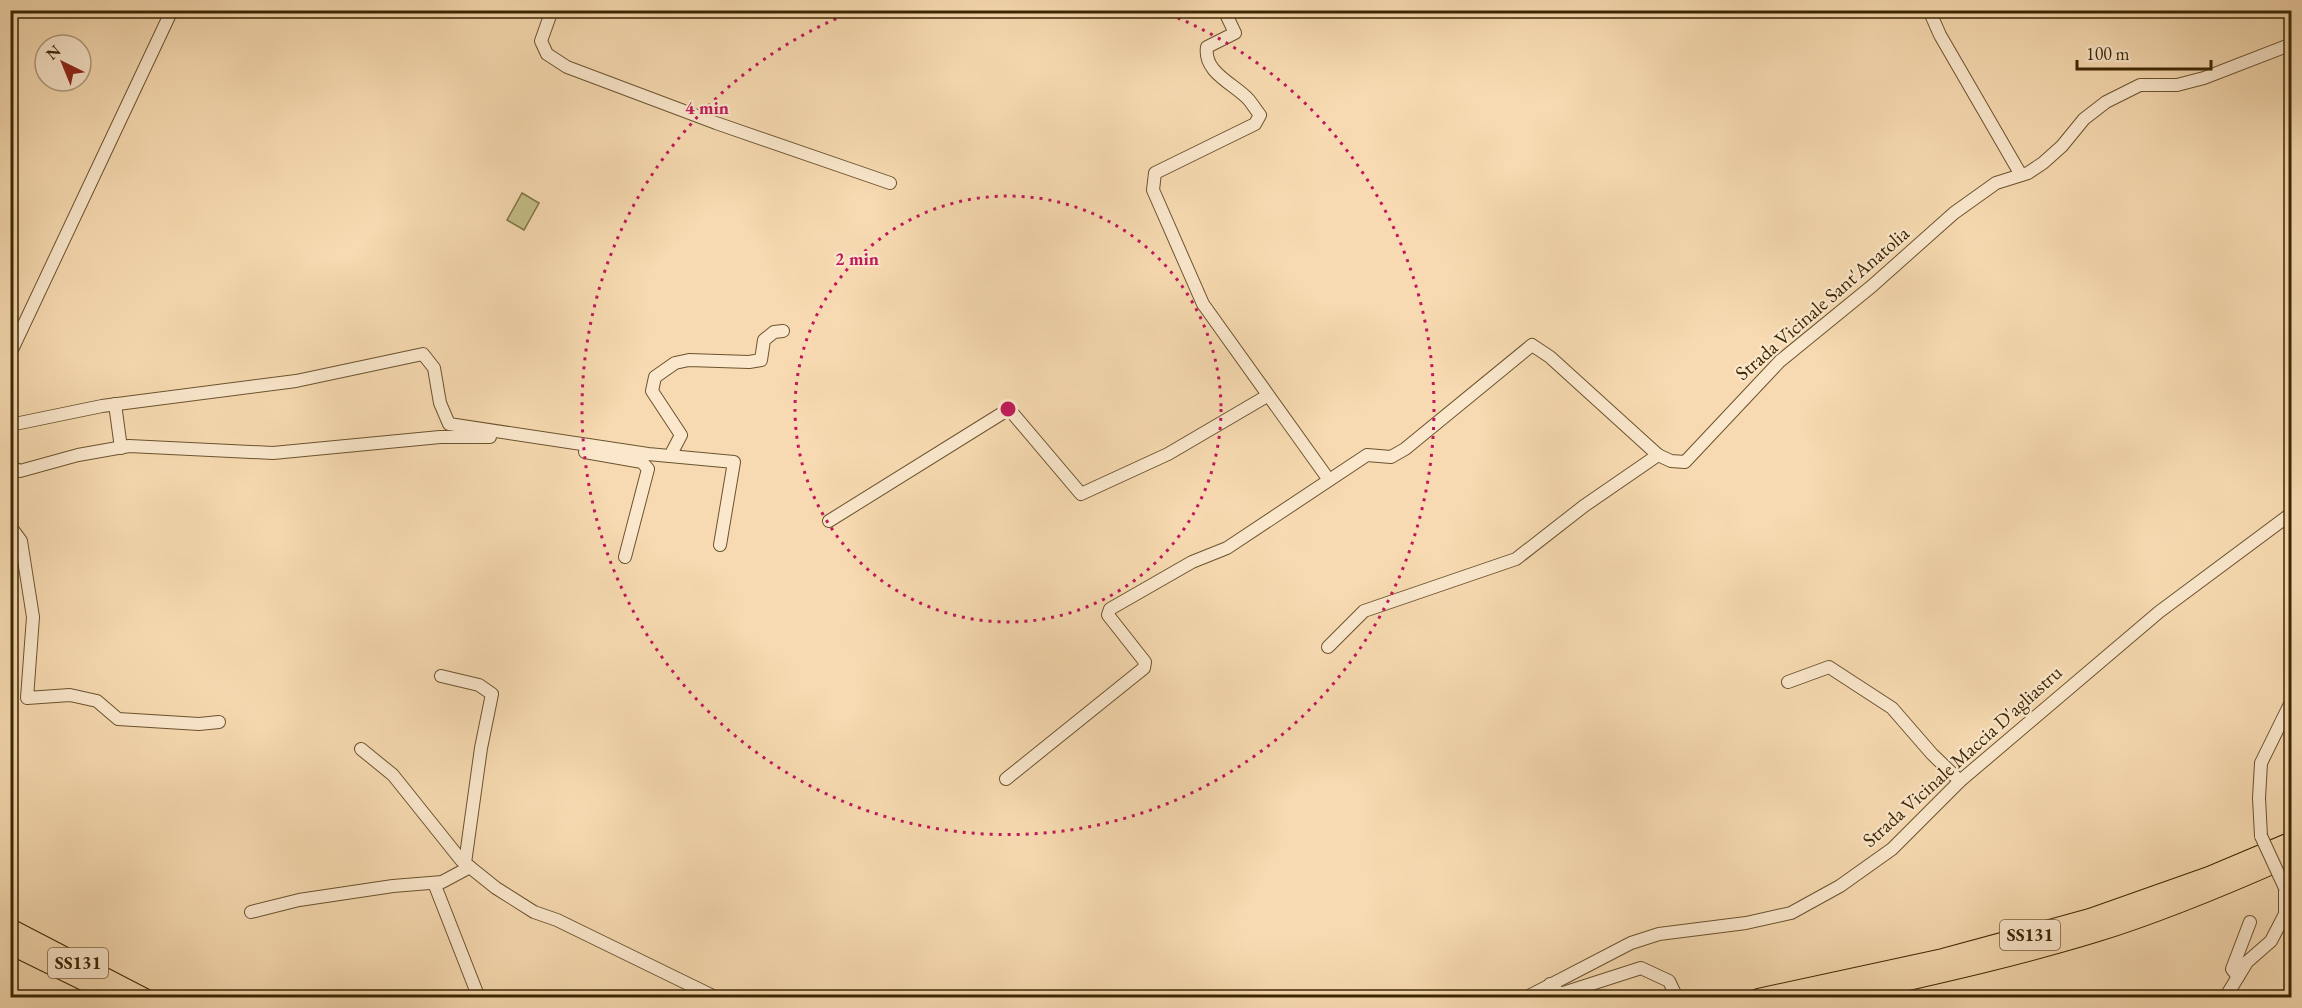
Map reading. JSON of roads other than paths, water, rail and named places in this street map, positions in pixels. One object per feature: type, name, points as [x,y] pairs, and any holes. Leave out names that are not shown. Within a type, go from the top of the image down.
[{"type":"highway","name":"SS131","points":[[1758,998],[1943,958],[2090,918],[2209,876],[2292,840]]},
{"type":"highway","name":"SS131","points":[[1833,998],[1947,972],[2096,933],[2216,890],[2292,856]]},
{"type":"highway","name":"SS131","points":[[10,928],[145,998]]},
{"type":"highway","name":"SS131","points":[[10,945],[118,998]]},
{"type":"street","points":[[10,354],[172,10]]},
{"type":"street","points":[[552,10],[541,41],[547,54],[567,67],[716,123],[890,183]]},
{"type":"street","points":[[1224,10],[1235,33],[1210,44],[1206,53],[1215,72],[1248,99],[1260,116],[1255,124],[1155,173],[1153,190],[1203,304],[1329,480]]},
{"type":"street","points":[[1929,10],[1940,35],[2021,175]]},
{"type":"street","name":"Strada Vicinale Sant'Anatolia","points":[[1658,455],[1671,461],[1685,462],[1780,361],[1872,286],[1954,213],[1996,183],[2021,175],[2043,163],[2062,146],[2084,119],[2106,102],[2140,85],[2177,84],[2204,78],[2292,45]]},
{"type":"street","points":[[670,456],[681,435],[652,391],[656,377],[675,363],[689,360],[749,362],[761,360],[764,340],[774,332],[783,331]]},
{"type":"street","points":[[1006,779],[1144,668],[1145,662],[1108,615],[1110,609],[1192,562],[1227,548],[1367,454],[1391,457],[1405,450],[1532,345],[1551,357],[1658,455],[1584,506],[1516,559],[1364,611],[1328,647]]},
{"type":"street","points":[[10,424],[115,404],[296,381],[423,354],[434,368],[440,403],[449,424],[670,456],[734,462],[720,545]]},
{"type":"street","points":[[830,520],[1009,409],[1081,495],[1168,454],[1267,396]]},
{"type":"street","points":[[115,404],[122,448]]},
{"type":"street","points":[[10,466],[20,471],[78,455],[122,448],[201,448],[273,453],[440,437],[479,436],[546,445],[642,462],[648,469],[625,557]]},
{"type":"street","name":"Strada Vicinale Maccia D'agliastru","points":[[1525,998],[1631,943],[1659,934],[1746,923],[1791,914],[1840,886],[1892,849],[1960,781],[2159,612],[2292,513]]},
{"type":"street","points":[[10,526],[21,541],[33,617],[27,698],[70,694],[97,701],[118,719],[199,724],[219,722]]},
{"type":"street","points":[[1788,682],[1829,667],[1892,708],[1932,754],[1960,781]]},
{"type":"street","points":[[251,912],[298,900],[393,886],[442,882],[467,865],[479,758],[492,694],[479,685],[441,676]]},
{"type":"street","points":[[2225,998],[2247,963],[2271,941],[2285,914],[2285,888],[2261,836],[2259,798],[2261,764],[2292,700]]},
{"type":"street","points":[[361,749],[393,775],[467,865],[496,888],[534,912],[557,920],[717,998]]},
{"type":"street","points":[[434,883],[479,998]]},
{"type":"street","points":[[2238,977],[2232,969],[2250,922]]},
{"type":"street","points":[[1550,984],[1560,994],[1641,968],[1669,981],[1677,998]]}]
